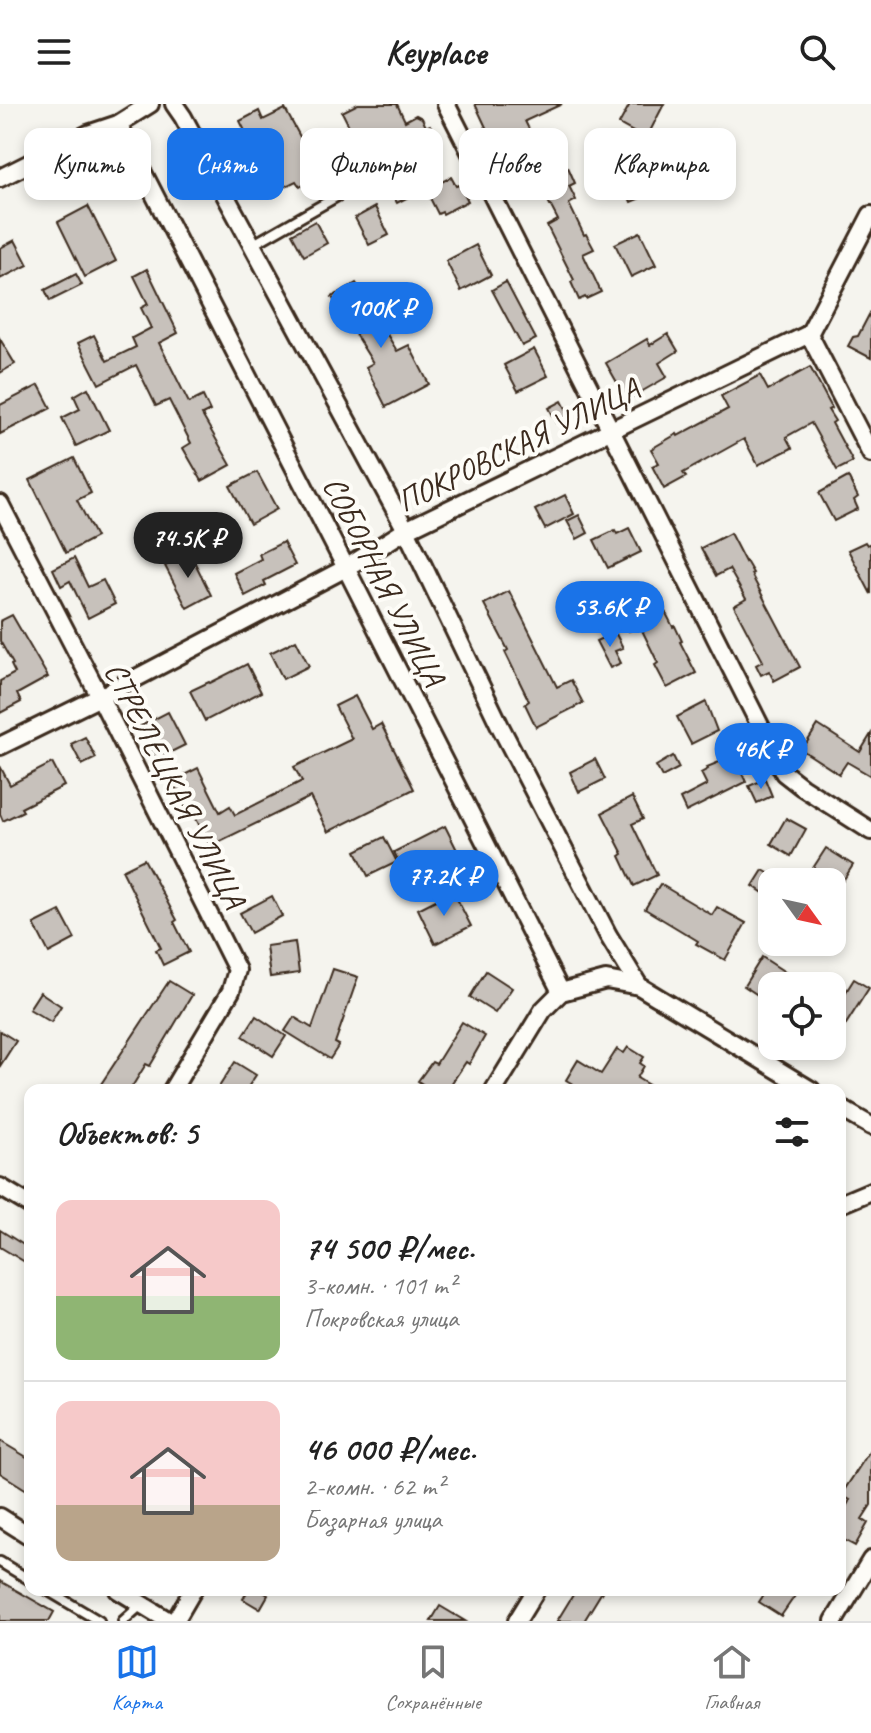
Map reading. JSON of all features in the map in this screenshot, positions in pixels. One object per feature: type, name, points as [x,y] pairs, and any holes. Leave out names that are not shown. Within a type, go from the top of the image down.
[{"type":"street","points":[[0,178],[88,134],[118,124],[150,104]]},
{"type":"street","name":"СОБОРНАЯ УЛИЦА","points":[[174,104],[406,530],[500,726],[608,935],[639,986]]},
{"type":"street","points":[[446,104],[784,773],[871,831]]},
{"type":"street","name":"СОБОРНАЯ УЛИЦА","points":[[118,124],[561,992],[606,980],[639,986],[801,1084]]},
{"type":"street","points":[[871,215],[809,334],[871,454]]},
{"type":"street","name":"ПОКРОВСКАЯ УЛИЦА","points":[[0,746],[346,568],[406,530],[809,334]]},
{"type":"street","name":"СТРЕЛЕЦКАЯ УЛИЦА","points":[[0,504],[237,970],[231,991],[176,1084]]},
{"type":"street","points":[[498,1084],[543,1010],[561,992]]},
{"type":"street","points":[[846,1111],[871,1126]]},
{"type":"street","points":[[0,1187],[24,1201]]},
{"type":"street","points":[[846,1201],[871,1191]]},
{"type":"street","points":[[0,1517],[24,1532]]},
{"type":"street","points":[[834,1621],[871,1560]]},
{"type":"street","points":[[128,1596],[172,1621],[189,1596]]},
{"type":"street","points":[[517,1621],[532,1596]]},
{"type":"lane","points":[[252,245],[331,200]]},
{"type":"lane","points":[[0,1562],[24,1576]]},
{"type":"lane","points":[[57,1596],[99,1621]]},
{"type":"lane","points":[[123,1621],[142,1605]]},
{"type":"building","points":[[358,104],[397,104],[405,121],[416,115],[422,118],[426,127],[430,125],[432,128],[350,128],[342,112]]},
{"type":"building","points":[[475,104],[562,104],[525,121],[528,128],[486,128]]},
{"type":"building","points":[[630,104],[664,104],[652,128],[626,128],[619,124]]},
{"type":"building","points":[[285,109],[300,137],[300,187],[296,181],[284,187],[284,128],[244,128],[240,121],[259,111],[263,120]]},
{"type":"building","points":[[568,167],[575,183],[569,186],[576,200],[569,204],[594,249],[583,254],[601,292],[579,300],[571,282],[574,280],[547,226],[558,220],[547,200],[568,200]]},
{"type":"building","points":[[451,177],[456,186],[459,185],[459,200],[468,201],[438,214],[431,200],[443,200],[443,181]]},
{"type":"building","points":[[88,206],[116,261],[85,277],[58,222]]},
{"type":"building","points":[[375,207],[389,235],[369,245],[355,218]]},
{"type":"building","points":[[315,221],[327,243],[304,256],[292,234]]},
{"type":"building","points":[[640,232],[656,265],[631,277],[615,244]]},
{"type":"building","points":[[15,240],[28,265],[0,279],[0,248]]},
{"type":"building","points":[[476,245],[491,275],[461,291],[446,261]]},
{"type":"building","points":[[147,269],[178,333],[159,343],[189,403],[203,396],[210,411],[202,415],[231,465],[202,481],[183,448],[191,443],[169,400],[156,406],[136,365],[99,384],[78,343],[94,335],[107,361],[136,347],[132,338],[151,328],[141,308],[148,304],[134,276]]},
{"type":"building","points":[[76,274],[82,285],[50,301],[45,290]]},
{"type":"building","points":[[506,282],[536,339],[522,346],[492,290]]},
{"type":"building","points":[[356,283],[397,351],[409,345],[429,384],[386,407],[366,367],[373,363],[332,297]]},
{"type":"building","points":[[871,311],[871,358],[848,346],[853,337],[858,336]]},
{"type":"building","points":[[668,334],[678,351],[659,363],[667,377],[627,400],[606,363],[647,339],[650,345]]},
{"type":"building","points":[[0,339],[15,364],[0,373]]},
{"type":"building","points":[[534,349],[548,376],[518,391],[504,365]]},
{"type":"building","points":[[810,367],[832,408],[828,410],[835,421],[832,423],[853,462],[837,470],[811,423],[786,437],[792,448],[758,465],[744,439],[683,473],[686,477],[664,489],[652,466],[659,463],[651,449],[728,409],[721,396],[760,375],[768,390]]},
{"type":"building","points":[[39,385],[51,408],[0,434],[0,405]]},
{"type":"building","points":[[88,388],[109,430],[76,446],[62,418],[80,409],[74,396]]},
{"type":"building","points":[[562,401],[570,416],[557,423],[549,408]]},
{"type":"building","points":[[74,458],[91,493],[77,500],[96,537],[66,553],[30,480]]},
{"type":"building","points":[[257,472],[277,509],[250,524],[230,486]]},
{"type":"building","points":[[848,477],[858,497],[854,500],[858,509],[834,521],[819,493]]},
{"type":"building","points":[[565,495],[574,514],[545,529],[535,510]]},
{"type":"building","points":[[579,515],[588,533],[577,539],[567,521]]},
{"type":"building","points":[[629,528],[641,552],[608,568],[594,540],[615,530],[617,534]]},
{"type":"building","points":[[730,533],[800,667],[774,681],[769,671],[761,675],[756,665],[763,661],[734,606],[746,599],[729,569],[716,576],[701,548]]},
{"type":"building","points":[[283,542],[295,565],[264,581],[266,585],[245,596],[234,573],[261,559],[259,554]]},
{"type":"building","points":[[865,542],[867,545],[871,543],[871,594],[848,550]]},
{"type":"building","points":[[190,553],[211,595],[187,608],[165,566]]},
{"type":"building","points":[[74,558],[88,587],[103,580],[115,604],[88,618],[70,581],[61,586],[53,569]]},
{"type":"building","points":[[653,588],[675,626],[696,673],[667,688],[640,626],[629,631],[615,605]]},
{"type":"building","points":[[509,591],[557,687],[571,680],[583,703],[536,727],[525,704],[529,701],[505,652],[508,650],[484,604]]},
{"type":"building","points":[[12,615],[48,677],[17,694],[21,702],[0,713],[0,681],[15,673],[0,641],[0,621]]},
{"type":"building","points":[[615,632],[623,648],[615,651],[621,663],[610,668],[596,641]]},
{"type":"building","points":[[296,640],[309,666],[283,679],[270,653]]},
{"type":"building","points":[[247,664],[261,692],[205,721],[190,691]]},
{"type":"building","points":[[355,696],[372,729],[381,724],[414,789],[328,832],[310,797],[210,846],[189,805],[185,807],[172,781],[198,768],[220,812],[230,806],[235,815],[302,781],[294,767],[352,739],[335,706]]},
{"type":"building","points":[[706,702],[717,731],[691,744],[677,717]]},
{"type":"building","points":[[168,712],[185,745],[155,760],[139,727]]},
{"type":"building","points":[[818,725],[860,752],[871,734],[871,776],[847,762],[839,774],[802,750]]},
{"type":"building","points":[[85,737],[96,758],[82,765],[71,744]]},
{"type":"building","points":[[673,756],[679,768],[662,777],[656,766]]},
{"type":"building","points":[[729,758],[734,767],[738,765],[746,782],[686,812],[680,799],[707,785],[701,773],[707,767]]},
{"type":"building","points":[[595,759],[605,779],[579,792],[570,772]]},
{"type":"building","points":[[52,763],[64,786],[3,821],[0,814],[0,766],[10,785]]},
{"type":"building","points":[[765,779],[772,796],[757,803],[749,786]]},
{"type":"building","points":[[632,797],[643,819],[632,824],[657,875],[634,886],[620,856],[623,854],[602,813]]},
{"type":"building","points":[[786,818],[806,829],[791,856],[771,844]]},
{"type":"building","points":[[445,826],[458,852],[407,878],[394,852]]},
{"type":"building","points":[[384,837],[397,862],[368,876],[356,851]]},
{"type":"building","points":[[826,848],[853,865],[846,876],[846,868],[813,868]]},
{"type":"building","points":[[144,859],[177,920],[174,922],[189,952],[163,965],[156,950],[161,948],[122,870]]},
{"type":"building","points":[[660,884],[712,915],[717,907],[746,923],[725,960],[645,909]]},
{"type":"building","points":[[453,891],[471,926],[435,944],[418,909]]},
{"type":"building","points":[[272,896],[282,916],[251,933],[240,913]]},
{"type":"building","points":[[60,911],[75,939],[49,953],[34,924]]},
{"type":"building","points":[[295,942],[299,973],[270,977],[266,946]]},
{"type":"building","points":[[762,957],[785,972],[758,972],[758,995],[744,986]]},
{"type":"building","points":[[333,969],[358,977],[335,1043],[339,1045],[330,1059],[285,1031],[294,1017],[312,1028]]},
{"type":"building","points":[[486,971],[512,988],[495,1013],[470,997]]},
{"type":"building","points":[[854,979],[869,988],[846,1024],[846,992]]},
{"type":"building","points":[[169,981],[192,995],[150,1066],[146,1064],[134,1084],[101,1084]]},
{"type":"building","points":[[40,992],[61,1006],[51,1022],[29,1009]]},
{"type":"building","points":[[256,1016],[286,1036],[273,1056],[243,1036]]},
{"type":"building","points":[[462,1022],[485,1036],[469,1064],[466,1062],[451,1084],[422,1084],[418,1081],[432,1062],[436,1064]]},
{"type":"building","points":[[0,1031],[16,1041],[0,1066]]},
{"type":"building","points":[[628,1047],[644,1057],[640,1063],[644,1066],[637,1078],[647,1084],[573,1084],[566,1080],[578,1060],[601,1074],[617,1049],[624,1053]]},
{"type":"building","points":[[235,1062],[256,1075],[250,1084],[221,1084]]},
{"type":"building","points":[[0,1230],[24,1245],[24,1261],[0,1247]]},
{"type":"building","points":[[0,1441],[24,1455],[24,1488],[0,1473]]},
{"type":"building","points":[[871,1449],[871,1505],[862,1519],[868,1523],[855,1546],[846,1541],[846,1507],[850,1500],[846,1498],[846,1487]]},
{"type":"building","points":[[0,1581],[54,1612],[49,1621],[0,1621]]},
{"type":"building","points":[[245,1596],[267,1596],[260,1609],[243,1599]]},
{"type":"building","points":[[572,1596],[599,1596],[584,1621],[557,1621]]},
{"type":"building","points":[[763,1596],[795,1596],[781,1616],[759,1602]]},
{"type":"building","points":[[440,1606],[465,1621],[431,1621]]}]
